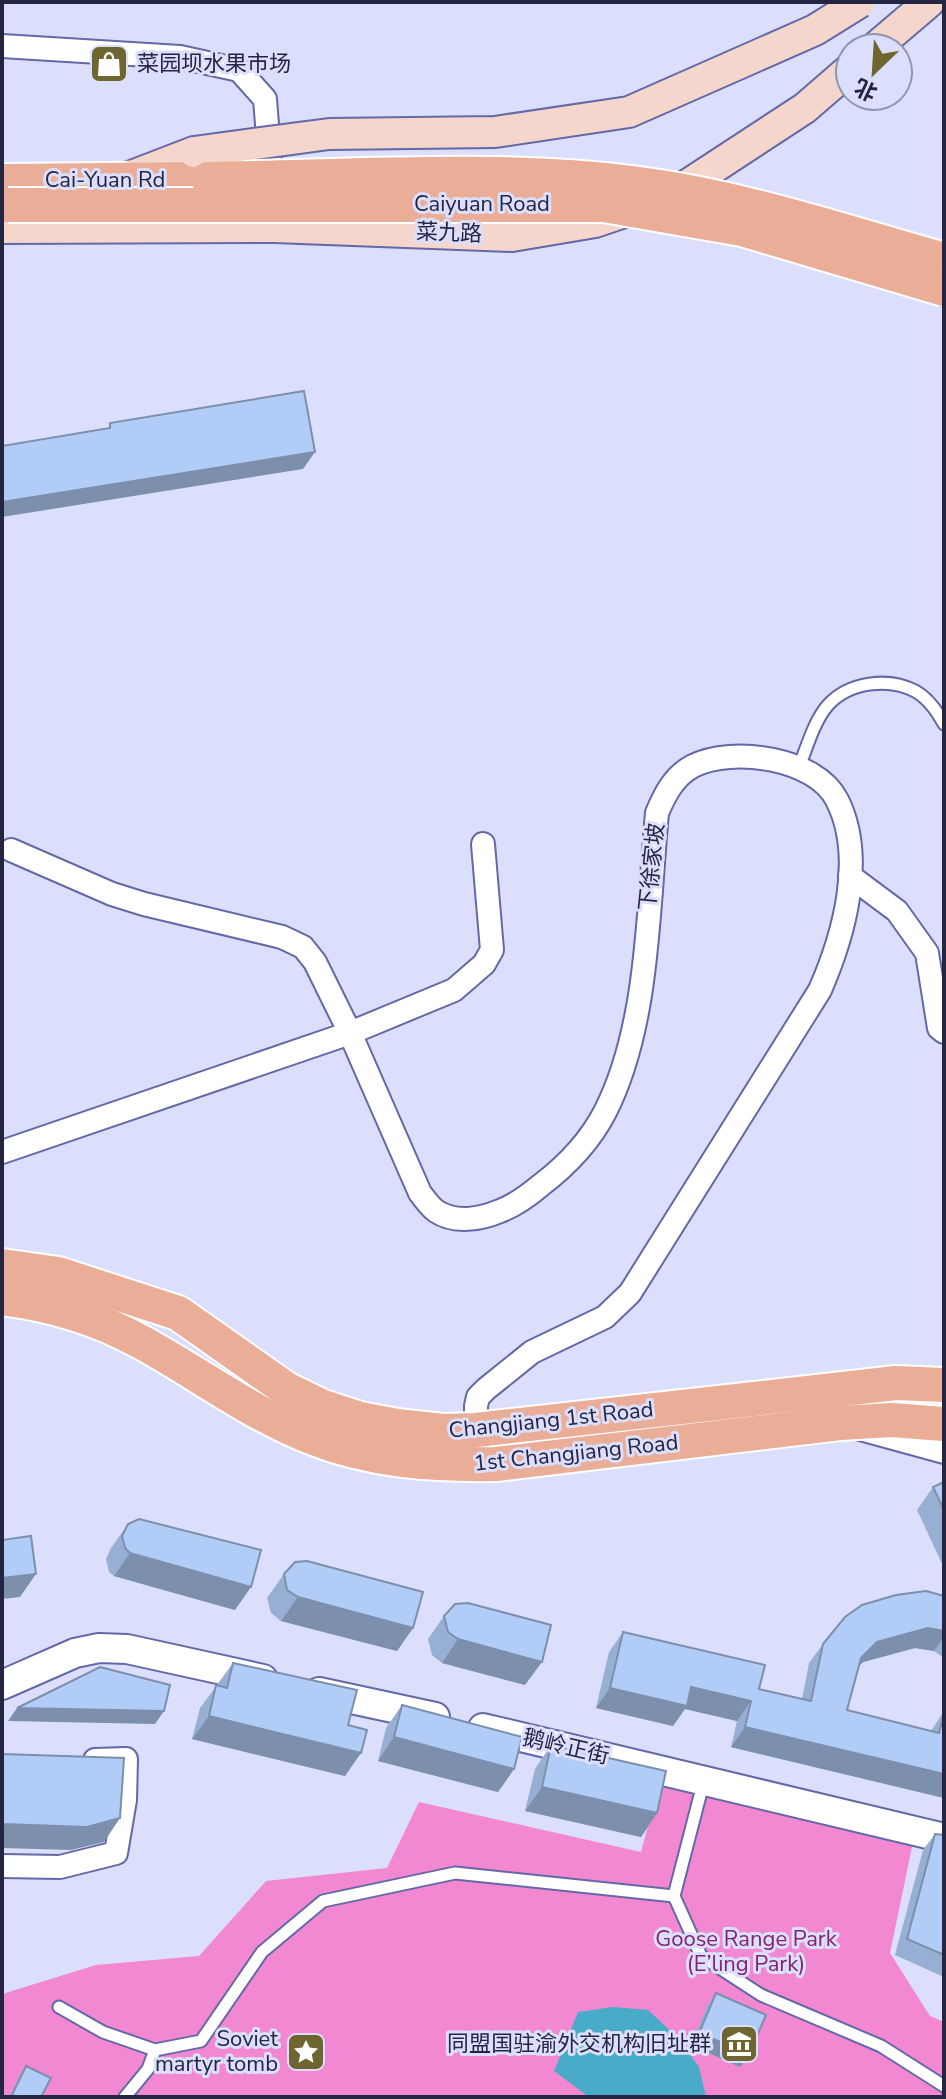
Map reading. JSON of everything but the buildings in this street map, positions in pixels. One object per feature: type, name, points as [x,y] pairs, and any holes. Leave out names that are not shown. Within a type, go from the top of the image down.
[{"type":"main road","points":[[201,166],[329,134],[495,132],[629,112],[815,30],[860,2]]},
{"type":"main road","points":[[894,32],[929,2]]},
{"type":"main road","name":"菜九路","points":[[4,205],[275,227],[512,236],[595,222],[669,197],[805,108],[834,83]]},
{"type":"main road","name":"Cai-Yuan Rd","points":[[4,205],[201,166]]},
{"type":"main road","name":"Caiyuan Road","points":[[201,166],[513,175],[633,183],[750,205],[944,260]]},
{"type":"main road","name":"Caiyuan Road","points":[[4,205],[604,205],[742,229],[944,289]]},
{"type":"main road","name":"Changjiang 1st Road","points":[[2,1266],[58,1274],[178,1313],[286,1389],[323,1407],[360,1419],[397,1426],[443,1431],[476,1430],[896,1383],[944,1385]]},
{"type":"main road","name":"1st Changjiang Road","points":[[2,1298],[52,1307],[96,1321],[138,1340],[268,1418],[351,1451],[391,1458],[445,1464],[496,1464],[840,1423],[892,1420],[944,1424]]},
{"type":"street","points":[[2,46],[180,57],[239,70],[265,99],[275,227]]},
{"type":"street","name":"下徐家坡","points":[[350,1033],[420,1193],[435,1211],[456,1219],[484,1218],[516,1204],[554,1175],[580,1148],[604,1114],[620,1077],[641,990],[657,813],[665,794],[677,778],[694,765],[717,759],[772,759],[799,767],[819,779],[836,797],[845,820],[850,876],[838,941],[820,990],[630,1293],[605,1317],[532,1352],[486,1389],[478,1397],[476,1430]]},
{"type":"street","points":[[2,1152],[350,1033],[454,990],[484,964],[492,950],[483,844]]},
{"type":"street","points":[[11,850],[112,894],[282,937],[303,947],[315,962],[350,1033]]},
{"type":"street","points":[[850,876],[897,911],[927,953],[939,1028],[944,1032]]},
{"type":"street","points":[[840,1423],[944,1452]]},
{"type":"street","name":"鹅岭正街","points":[[2,1685],[75,1653],[99,1648],[127,1649],[549,1742],[944,1838]]},
{"type":"street","points":[[2,1866],[60,1867],[116,1853],[125,1800],[126,1759],[80,1760]]},
{"type":"lane","points":[[799,767],[827,706],[841,694],[858,687],[878,683],[915,691],[929,701],[944,724]]},
{"type":"lane","points":[[704,1780],[674,1896],[701,1956],[761,1995],[881,2046],[944,2086]]},
{"type":"lane","points":[[59,2007],[103,2032],[155,2050],[201,2041],[262,1952],[323,1901],[455,1873],[674,1896]]},
{"type":"lane","points":[[125,2097],[148,2069],[155,2050]]},
{"type":"green space","name":"Goose Range Park (E’ling Park)","points":[[661,1778],[913,1842],[890,1953],[930,2016],[944,2022],[944,2097],[2,2097],[2,1994],[96,1965],[199,1956],[266,1881],[387,1868],[419,1802],[641,1852]]},
{"type":"water","points":[[613,2007],[648,2010],[678,2038],[699,2067],[706,2097],[589,2097],[554,2071],[578,2012]]},
{"type":"place","name":"菜园坝水果市场","points":[[109,64]]},
{"type":"place","name":"同盟国驻渝外交机构旧址群","points":[[739,2044]]},
{"type":"place","name":"Soviet martyr tomb","points":[[306,2052]]}]
